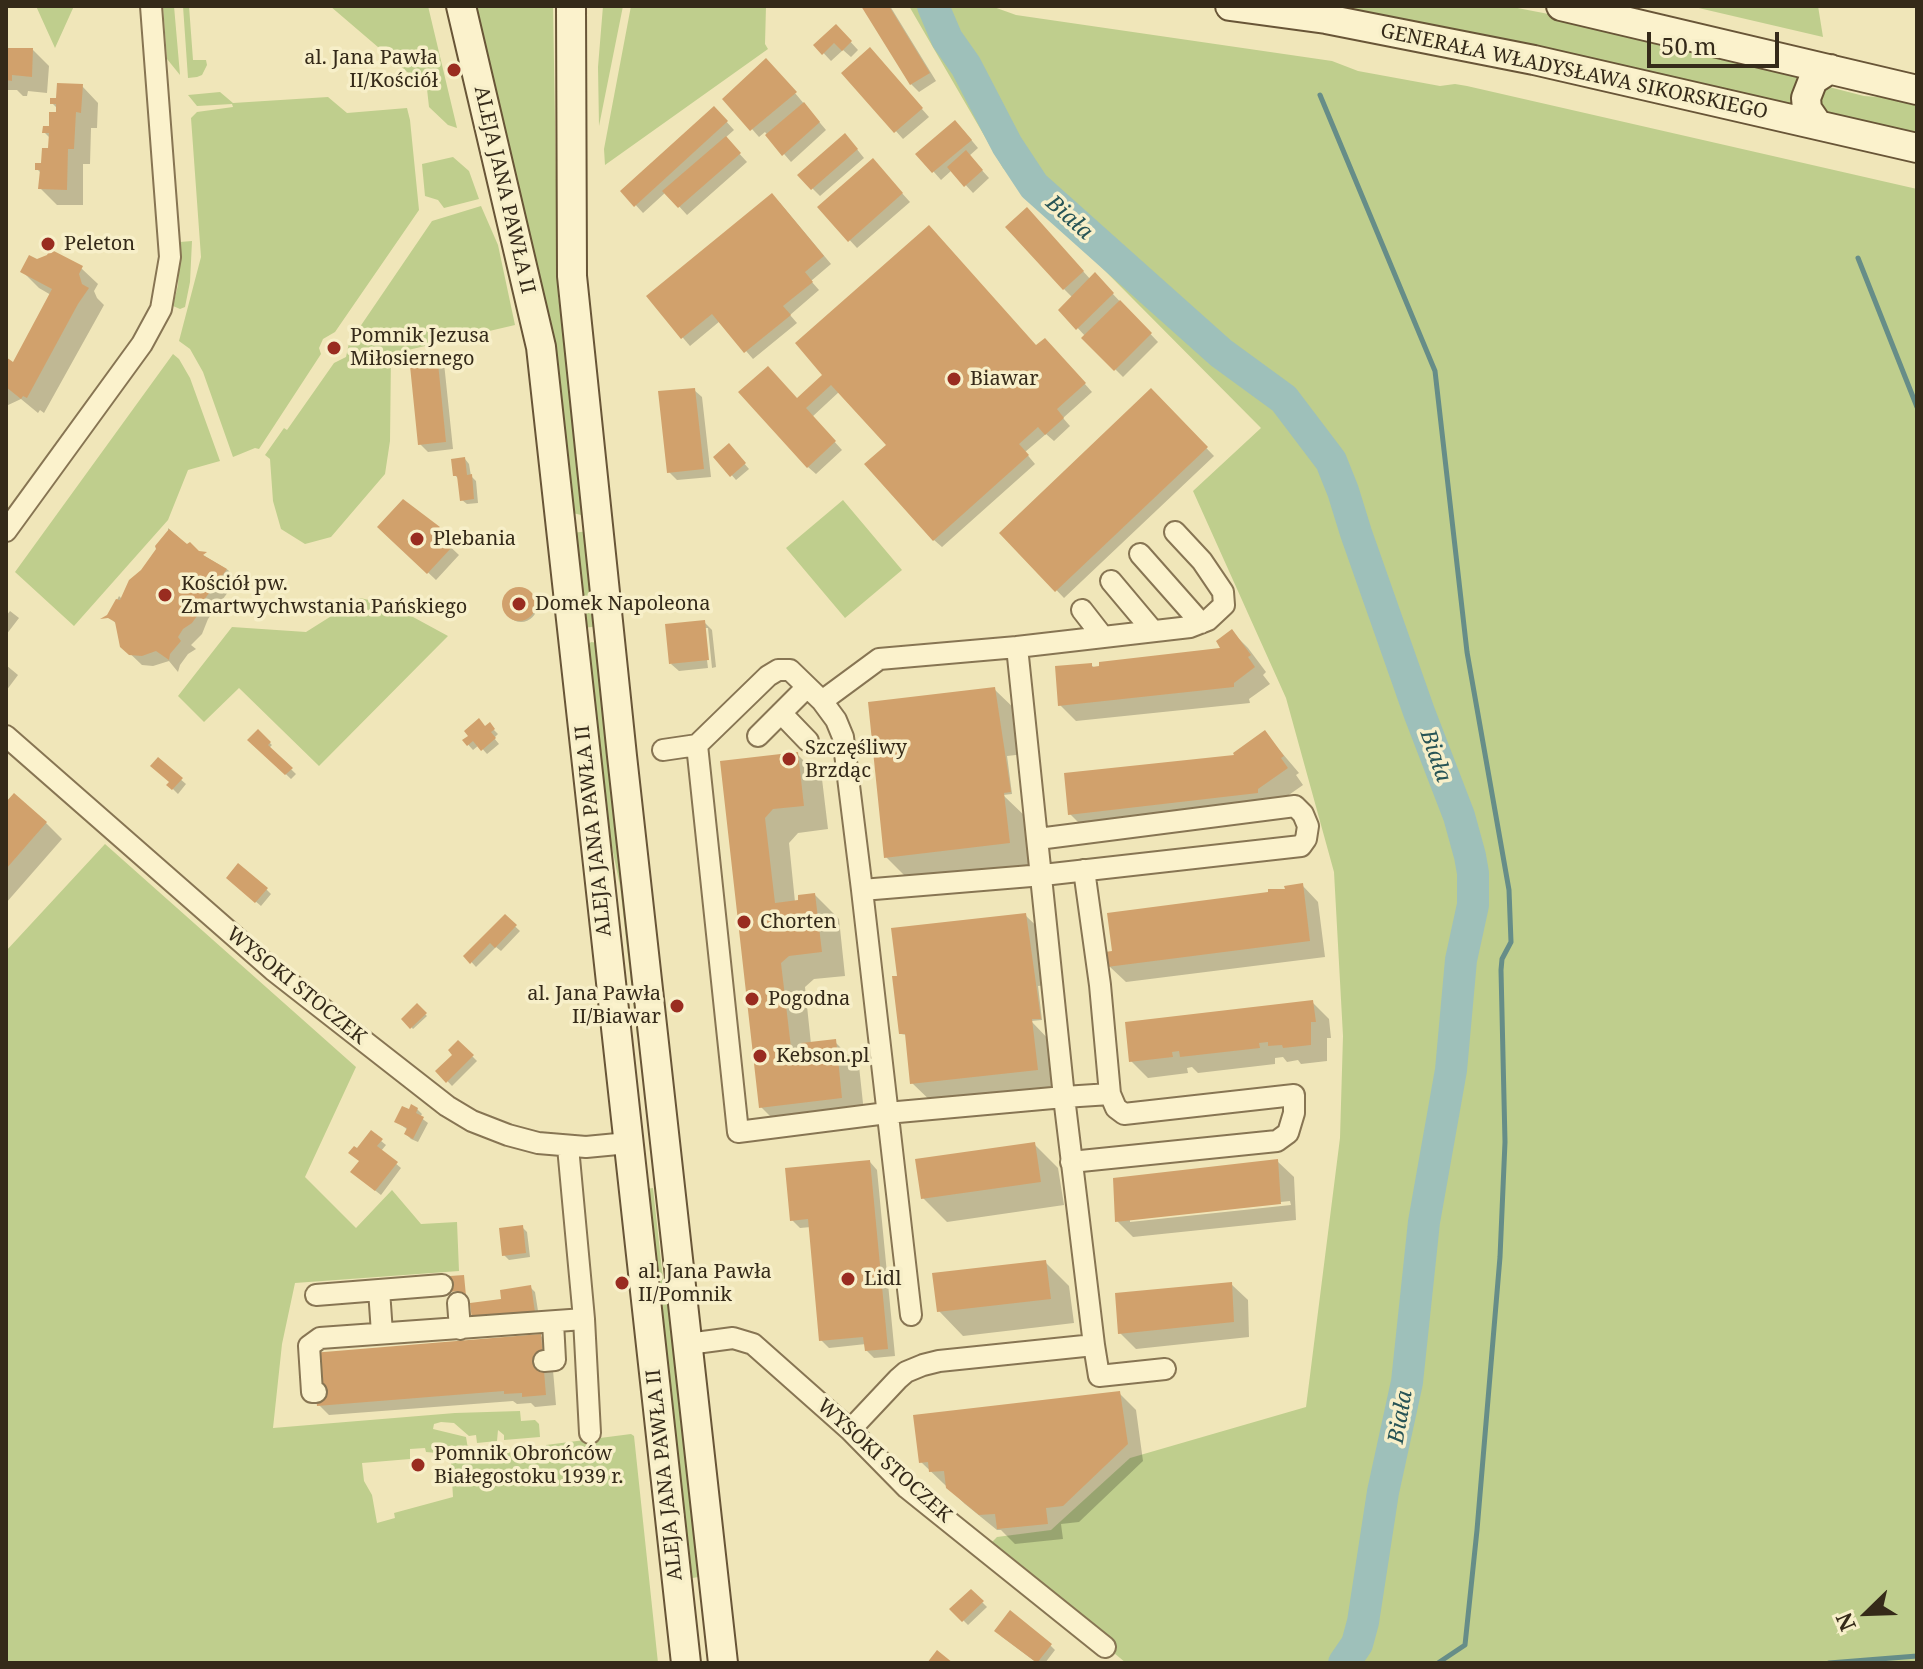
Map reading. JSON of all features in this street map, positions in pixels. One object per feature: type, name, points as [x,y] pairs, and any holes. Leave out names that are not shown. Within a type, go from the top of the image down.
[{"type":"main road","name":"ALEJA JANA PAWŁA II","points":[[461,6],[541,347],[686,1663]]},
{"type":"main road","name":"ALEJA JANA PAWŁA II","points":[[571,6],[572,276],[620,741],[723,1663]]},
{"type":"main road","name":"GENERAŁA WŁADYSŁAWA SIKORSKIEGO","points":[[1230,6],[1326,19],[1534,60],[1917,148]]},
{"type":"main road","points":[[1561,6],[1917,90]]},
{"type":"main road","points":[[1818,125],[1807,109],[1808,88],[1813,80],[1830,69]]},
{"type":"main road","points":[[619,1048],[656,1044]]},
{"type":"main road","points":[[628,1143],[665,1142]]},
{"type":"main road","points":[[678,1592],[715,1587]]},
{"type":"street","points":[[6,531],[142,344],[161,309],[170,257],[151,6]]},
{"type":"street","points":[[822,701],[879,659],[1017,647],[1201,623],[1224,605],[1223,592],[1202,561],[1175,532]]},
{"type":"street","points":[[1140,554],[1201,623]]},
{"type":"street","points":[[1111,581],[1153,631]]},
{"type":"street","points":[[1082,610],[1103,637]]},
{"type":"street","points":[[1017,647],[1071,1162],[1099,1376],[1165,1369]]},
{"type":"street","points":[[663,750],[697,745],[778,670],[790,670],[822,701],[836,720],[843,737],[911,1315]]},
{"type":"street","points":[[758,736],[807,687]]},
{"type":"street","points":[[781,713],[808,741]]},
{"type":"street","name":"WYSOKI STOCZEK","points":[[6,736],[273,970],[447,1106],[472,1121],[508,1135],[568,1147],[628,1143]]},
{"type":"street","points":[[697,745],[738,1132],[887,1113],[1110,1094]]},
{"type":"street","points":[[862,890],[1043,875],[1301,846],[1306,839],[1308,826],[1295,806],[1038,839]]},
{"type":"street","points":[[1213,817],[1218,854]]},
{"type":"street","points":[[1071,1162],[1277,1141],[1288,1133],[1294,1113],[1294,1095],[1124,1114],[1116,1108],[1110,1094],[1100,985],[1084,870]]},
{"type":"street","points":[[568,1147],[584,1319],[590,1433]]},
{"type":"street","points":[[316,1295],[442,1285]]},
{"type":"street","points":[[379,1290],[382,1333]]},
{"type":"street","points":[[458,1303],[460,1329]]},
{"type":"street","points":[[316,1392],[312,1392],[309,1346],[320,1338],[584,1319]]},
{"type":"street","points":[[544,1361],[555,1360],[553,1322]]},
{"type":"street","name":"WYSOKI STOCZEK","points":[[688,1344],[733,1338],[753,1344],[850,1430],[907,1488],[1105,1647]]},
{"type":"street","points":[[850,1430],[898,1379],[923,1365],[1094,1345]]},
{"type":"green space","points":[[36,6],[74,6],[55,48]]},
{"type":"green space","points":[[163,6],[174,6],[180,75],[167,59]]},
{"type":"green space","points":[[183,6],[189,6],[193,60],[206,60],[207,65],[202,75],[197,77],[188,78]]},
{"type":"green space","points":[[330,6],[428,6],[457,128],[448,125],[429,107],[427,89]]},
{"type":"green space","points":[[475,6],[553,6],[558,296],[573,382],[585,512],[581,515],[573,513]]},
{"type":"green space","points":[[603,6],[623,6],[599,126],[598,67]]},
{"type":"green space","points":[[631,6],[766,6],[765,44],[768,49],[605,165],[604,149]]},
{"type":"green space","points":[[909,6],[991,6],[1016,15],[1332,61],[1358,71],[1440,86],[1467,86],[1917,189],[1917,1663],[1126,1663],[987,1547],[997,1537],[1051,1530],[1130,1458],[1306,1407],[1340,1138],[1343,1036],[1334,872],[1286,698],[1193,491],[1261,428],[1003,168]]},
{"type":"green space","points":[[1316,6],[1507,6],[1642,32],[1809,72],[1795,86],[1796,108],[1566,53]]},
{"type":"green space","points":[[1690,6],[1818,6],[1823,37]]},
{"type":"green space","points":[[1829,87],[1864,96],[1917,100],[1917,137],[1824,116],[1817,96]]},
{"type":"green space","points":[[220,92],[233,103],[328,97],[347,113],[407,108],[419,210],[335,332],[323,339],[319,348],[321,354],[259,449],[233,457],[203,372],[190,349],[179,341],[201,257],[191,118],[197,112],[233,107],[232,104],[197,106],[188,95]]},
{"type":"green space","points":[[453,157],[469,171],[479,199],[444,208],[438,200],[425,196],[422,164]]},
{"type":"green space","points":[[481,206],[498,245],[515,325],[391,354],[390,441],[385,474],[331,537],[305,544],[281,529],[273,501],[270,459],[265,455],[284,428],[287,430],[334,363],[346,357],[349,343],[432,221]]},
{"type":"green space","points":[[192,241],[190,282],[185,307],[180,309],[173,306],[178,285],[180,242]]},
{"type":"green space","points":[[173,354],[190,378],[220,461],[188,470],[168,520],[74,626],[15,572]]},
{"type":"green space","points":[[843,500],[902,570],[845,618],[786,548]]},
{"type":"green space","points":[[589,531],[600,626],[583,628],[572,533]]},
{"type":"green space","points":[[360,598],[391,605],[448,636],[319,766],[239,688],[204,722],[178,696],[232,627],[306,632]]},
{"type":"green space","points":[[591,642],[599,643],[639,1037],[620,886],[602,799],[587,646]]},
{"type":"green space","points":[[105,844],[356,1067],[305,1177],[356,1228],[392,1190],[421,1224],[457,1222],[459,1271],[295,1283],[282,1344],[273,1428],[455,1413],[520,1411],[521,1421],[535,1420],[539,1424],[540,1437],[504,1440],[504,1435],[498,1430],[497,1441],[477,1443],[476,1435],[469,1436],[454,1423],[441,1422],[434,1424],[433,1429],[466,1437],[468,1449],[437,1453],[426,1452],[425,1448],[410,1449],[410,1459],[362,1463],[364,1481],[372,1495],[377,1523],[395,1518],[394,1513],[453,1497],[451,1463],[465,1462],[469,1457],[631,1434],[634,1436],[658,1663],[6,1663],[6,951]]},
{"type":"green space","points":[[653,1188],[662,1270],[681,1364],[704,1576],[687,1579],[645,1189]]},
{"type":"building","points":[[861,6],[889,6],[930,73],[910,85]]},
{"type":"building","points":[[836,24],[852,41],[842,51],[834,43],[822,55],[813,45]]},
{"type":"building","points":[[870,47],[923,108],[894,133],[841,73]]},
{"type":"building","points":[[6,48],[33,48],[32,77],[12,75],[12,81],[6,80]]},
{"type":"building","points":[[766,58],[797,92],[750,131],[722,99]]},
{"type":"building","points":[[57,83],[83,84],[81,113],[76,112],[74,149],[68,149],[67,190],[38,189],[40,170],[35,170],[35,163],[41,163],[42,148],[48,148],[49,133],[42,133],[43,126],[49,126],[49,112],[56,112],[56,104],[50,104],[50,98],[56,98]]},
{"type":"building","points":[[804,102],[820,122],[782,156],[765,135]]},
{"type":"building","points":[[714,106],[728,121],[634,207],[620,191]]},
{"type":"building","points":[[955,120],[972,140],[932,173],[915,154]]},
{"type":"building","points":[[845,133],[858,149],[811,190],[797,175]]},
{"type":"building","points":[[726,136],[741,153],[678,208],[662,191]]},
{"type":"building","points":[[966,150],[983,170],[964,187],[947,167]]},
{"type":"building","points":[[873,158],[903,193],[848,242],[817,207]]},
{"type":"building","points":[[772,193],[824,256],[805,272],[813,282],[783,306],[791,315],[744,353],[712,314],[681,339],[646,296]]},
{"type":"building","points":[[1027,207],[1084,271],[1063,290],[1005,227]]},
{"type":"building","name":"Biawar","points":[[929,225],[1036,345],[1045,338],[1086,383],[1057,409],[1064,418],[1045,435],[1038,427],[1019,444],[1029,455],[933,541],[864,464],[886,445],[831,385],[806,408],[836,441],[807,468],[738,392],[768,366],[797,398],[822,375],[795,343]]},
{"type":"building","points":[[50,249],[83,266],[79,274],[82,284],[89,288],[27,398],[23,396],[21,399],[6,387],[6,357],[13,362],[52,289],[20,272],[29,255],[37,259],[47,255]]},
{"type":"building","points":[[1095,272],[1114,293],[1076,330],[1058,310]]},
{"type":"building","points":[[1120,300],[1152,333],[1114,371],[1081,338]]},
{"type":"building","points":[[437,353],[446,442],[418,445],[409,356]]},
{"type":"building","points":[[695,388],[704,469],[667,473],[658,391]]},
{"type":"building","points":[[1151,388],[1208,447],[1055,592],[999,533]]},
{"type":"building","points":[[729,443],[746,463],[730,477],[713,457]]},
{"type":"building","points":[[465,457],[467,475],[472,474],[474,499],[460,501],[451,459]]},
{"type":"building","name":"Plebania","points":[[403,499],[440,527],[436,531],[453,546],[427,574],[377,527]]},
{"type":"building","name":"Kościół pw. Zmartwychwstania Pańskiego","points":[[169,529],[187,544],[190,542],[199,551],[207,552],[203,555],[227,569],[198,608],[192,623],[183,629],[178,637],[181,641],[169,660],[156,651],[142,656],[129,655],[120,647],[115,622],[108,618],[100,619],[107,615],[116,599],[120,600],[129,580],[141,570]]},
{"type":"building","name":"Domek Napoleona","points":[[519,587],[531,592],[536,604],[531,616],[519,621],[507,616],[502,604],[507,592]]},
{"type":"building","points":[[705,620],[709,660],[669,664],[665,624]]},
{"type":"building","points":[[1232,629],[1251,655],[1248,657],[1255,667],[1234,683],[1234,687],[1058,706],[1055,666],[1092,663],[1092,667],[1099,666],[1099,662],[1220,648],[1216,641]]},
{"type":"building","points":[[995,687],[1011,792],[1004,793],[1010,843],[884,858],[868,702]]},
{"type":"building","points":[[479,718],[485,726],[490,722],[495,729],[491,732],[496,738],[481,751],[473,741],[467,746],[462,740],[468,736],[464,731]]},
{"type":"building","points":[[258,729],[271,742],[268,745],[293,768],[285,775],[247,740]]},
{"type":"building","points":[[1265,730],[1284,756],[1281,758],[1288,768],[1258,789],[1258,793],[1068,815],[1064,773],[1234,755]]},
{"type":"building","points":[[798,752],[804,806],[773,809],[765,818],[775,903],[798,900],[798,895],[815,893],[822,952],[789,956],[781,963],[792,1056],[802,1054],[801,1043],[836,1039],[842,1098],[759,1108],[720,761]]},
{"type":"building","points":[[158,757],[183,778],[172,790],[166,785],[169,782],[150,766]]},
{"type":"building","points":[[14,793],[47,822],[6,869],[6,802]]},
{"type":"building","points":[[238,863],[268,888],[255,903],[226,878]]},
{"type":"building","points":[[1303,883],[1310,941],[1107,967],[1105,952],[1112,951],[1107,913],[1268,892],[1268,889],[1285,889],[1284,886]]},
{"type":"building","points":[[1026,913],[1041,1019],[1032,1019],[1038,1070],[910,1084],[905,1034],[899,1034],[892,976],[897,976],[891,928]]},
{"type":"building","points":[[505,914],[517,925],[495,948],[490,943],[470,964],[463,956]]},
{"type":"building","points":[[1313,1000],[1316,1022],[1311,1022],[1311,1045],[1283,1048],[1282,1045],[1268,1046],[1268,1042],[1259,1043],[1260,1048],[1180,1057],[1179,1051],[1172,1052],[1173,1057],[1129,1062],[1125,1022]]},
{"type":"building","points":[[417,1003],[427,1013],[410,1029],[401,1019]]},
{"type":"building","points":[[458,1040],[474,1055],[446,1083],[435,1071],[452,1055],[448,1050]]},
{"type":"building","points":[[411,1104],[418,1108],[416,1113],[424,1117],[413,1139],[404,1134],[407,1128],[394,1122],[402,1106],[409,1109]]},
{"type":"building","points":[[371,1130],[383,1139],[377,1146],[398,1162],[375,1191],[350,1172],[359,1161],[348,1153],[354,1146],[357,1148]]},
{"type":"building","points":[[1035,1142],[1041,1182],[921,1199],[915,1159]]},
{"type":"building","points":[[1278,1159],[1281,1204],[1115,1222],[1113,1178]]},
{"type":"building","name":"Lidl","points":[[870,1160],[888,1349],[865,1351],[863,1337],[819,1341],[808,1219],[790,1221],[785,1168]]},
{"type":"building","points":[[523,1225],[526,1253],[502,1256],[499,1228]]},
{"type":"building","points":[[1046,1260],[1051,1299],[937,1312],[932,1273]]},
{"type":"building","points":[[464,1275],[466,1296],[457,1296],[457,1291],[451,1292],[450,1276]]},
{"type":"building","points":[[1232,1282],[1234,1322],[1118,1334],[1115,1293]]},
{"type":"building","points":[[531,1285],[535,1312],[472,1320],[470,1303],[501,1299],[500,1290]]},
{"type":"building","points":[[541,1334],[546,1395],[522,1397],[522,1393],[504,1394],[504,1391],[317,1406],[312,1353]]},
{"type":"building","points":[[1120,1391],[1128,1444],[1063,1506],[1046,1508],[1048,1524],[997,1529],[995,1514],[979,1515],[946,1488],[944,1471],[929,1472],[928,1462],[919,1463],[913,1415]]},
{"type":"building","points":[[971,1589],[984,1601],[962,1622],[949,1609]]},
{"type":"building","points":[[1010,1610],[1052,1644],[1037,1663],[994,1631]]},
{"type":"building","points":[[937,1650],[953,1663],[927,1663]]},
{"type":"waterway","name":"Biała","points":[[933,6],[947,39],[966,66],[1007,145],[1034,186],[1221,353],[1284,399],[1331,461],[1459,816],[1470,856],[1473,905],[1461,960],[1451,1070],[1424,1222],[1407,1382],[1383,1492],[1363,1622],[1357,1644],[1344,1663]]},
{"type":"waterway","points":[[1320,95],[1435,371],[1467,652],[1509,890],[1511,942],[1502,959],[1501,970],[1505,1142],[1500,1257],[1477,1530],[1465,1645],[1438,1663]]},
{"type":"waterway","points":[[1858,258],[1917,407]]},
{"type":"waterway","points":[[1829,1663],[1917,1656]]},
{"type":"place","name":"al. Jana Pawła II/Kościół","points":[[454,70]]},
{"type":"place","name":"Peleton","points":[[48,244]]},
{"type":"place","name":"Pomnik Jezusa Miłosiernego","points":[[334,348]]},
{"type":"place","name":"Biawar","points":[[954,379]]},
{"type":"place","name":"Plebania","points":[[417,539]]},
{"type":"place","name":"Kościół pw. Zmartwychwstania Pańskiego","points":[[165,595]]},
{"type":"place","name":"Domek Napoleona","points":[[519,604]]},
{"type":"place","name":"Szczęśliwy Brzdąc","points":[[789,759]]},
{"type":"place","name":"Chorten","points":[[744,922]]},
{"type":"place","name":"Pogodna","points":[[752,999]]},
{"type":"place","name":"al. Jana Pawła II/Biawar","points":[[677,1006]]},
{"type":"place","name":"Kebson.pl","points":[[760,1056]]},
{"type":"place","name":"Lidl","points":[[848,1279]]},
{"type":"place","name":"al. Jana Pawła II/Pomnik","points":[[622,1283]]},
{"type":"place","name":"Pomnik Obrońców Białegostoku 1939 r.","points":[[418,1465]]}]
